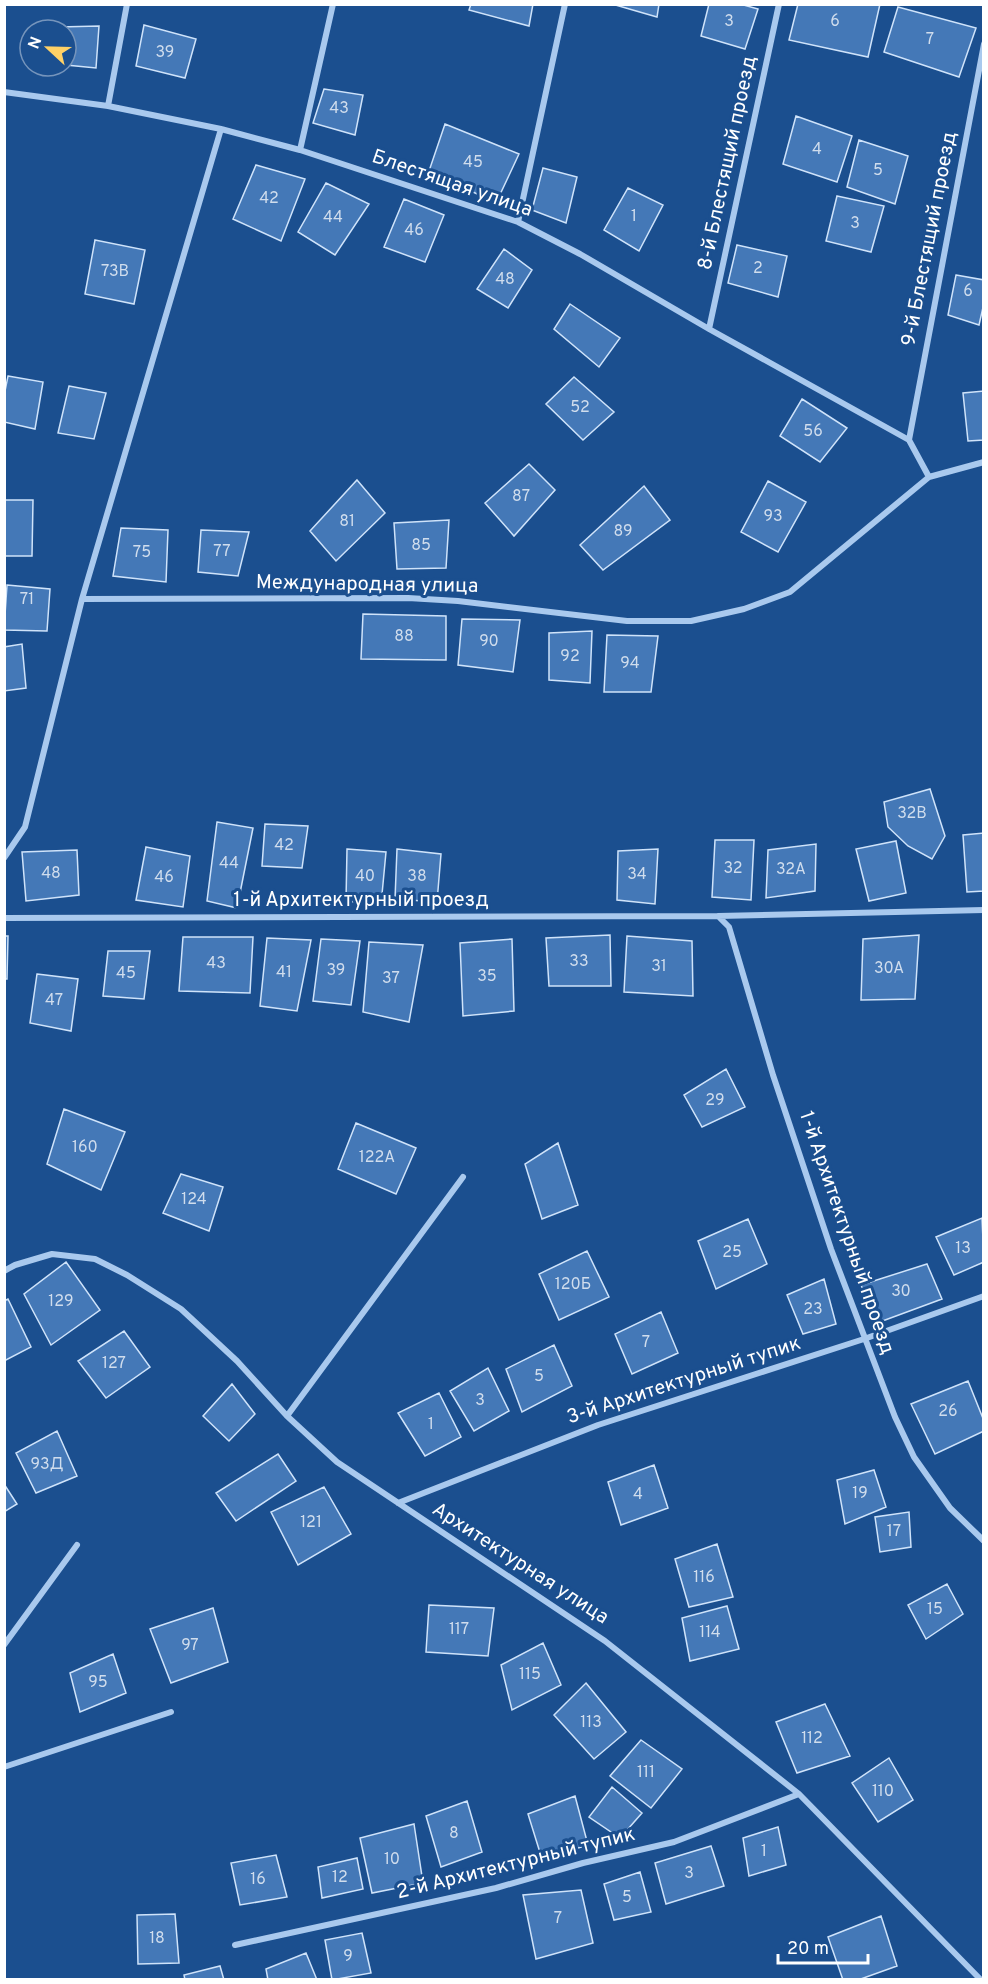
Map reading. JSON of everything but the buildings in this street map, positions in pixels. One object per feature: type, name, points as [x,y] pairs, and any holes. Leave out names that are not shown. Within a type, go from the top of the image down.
[{"type":"street","points":[[108,106],[127,4]]},
{"type":"street","points":[[300,150],[333,4]]},
{"type":"street","points":[[518,222],[565,4]]},
{"type":"street","name":"8-й Блестящий проезд","points":[[709,329],[779,4]]},
{"type":"street","name":"9-й Блестящий проезд","points":[[909,440],[984,44]]},
{"type":"street","name":"Блестящая улица","points":[[4,92],[108,106],[221,129],[300,150],[518,222],[580,254],[709,329],[909,440]]},
{"type":"street","points":[[4,858],[25,827],[82,599],[221,129]]},
{"type":"street","points":[[909,440],[929,477]]},
{"type":"street","name":"Международная улица","points":[[82,599],[408,598],[458,601],[627,621],[691,621],[744,609],[790,592],[929,477],[984,462]]},
{"type":"street","name":"1-й Архитектурный проезд","points":[[4,918],[718,916],[984,910]]},
{"type":"street","name":"1-й Архитектурный проезд","points":[[718,916],[729,927],[784,1108],[831,1249],[864,1339],[914,1457],[950,1508],[984,1541]]},
{"type":"street","points":[[286,1416],[463,1177]]},
{"type":"street","name":"Архитектурная улица","points":[[4,1271],[15,1265],[52,1254],[95,1259],[127,1275],[181,1309],[237,1361],[286,1416],[337,1462],[605,1641],[799,1794],[981,1980]]},
{"type":"street","name":"3-й Архитектурный тупик","points":[[398,1503],[598,1425],[864,1339],[984,1296]]},
{"type":"street","points":[[4,1645],[77,1545]]},
{"type":"street","points":[[4,1767],[171,1712]]},
{"type":"street","name":"2-й Архитектурный тупик","points":[[236,1945],[476,1893],[583,1863],[674,1842],[799,1794]]}]
